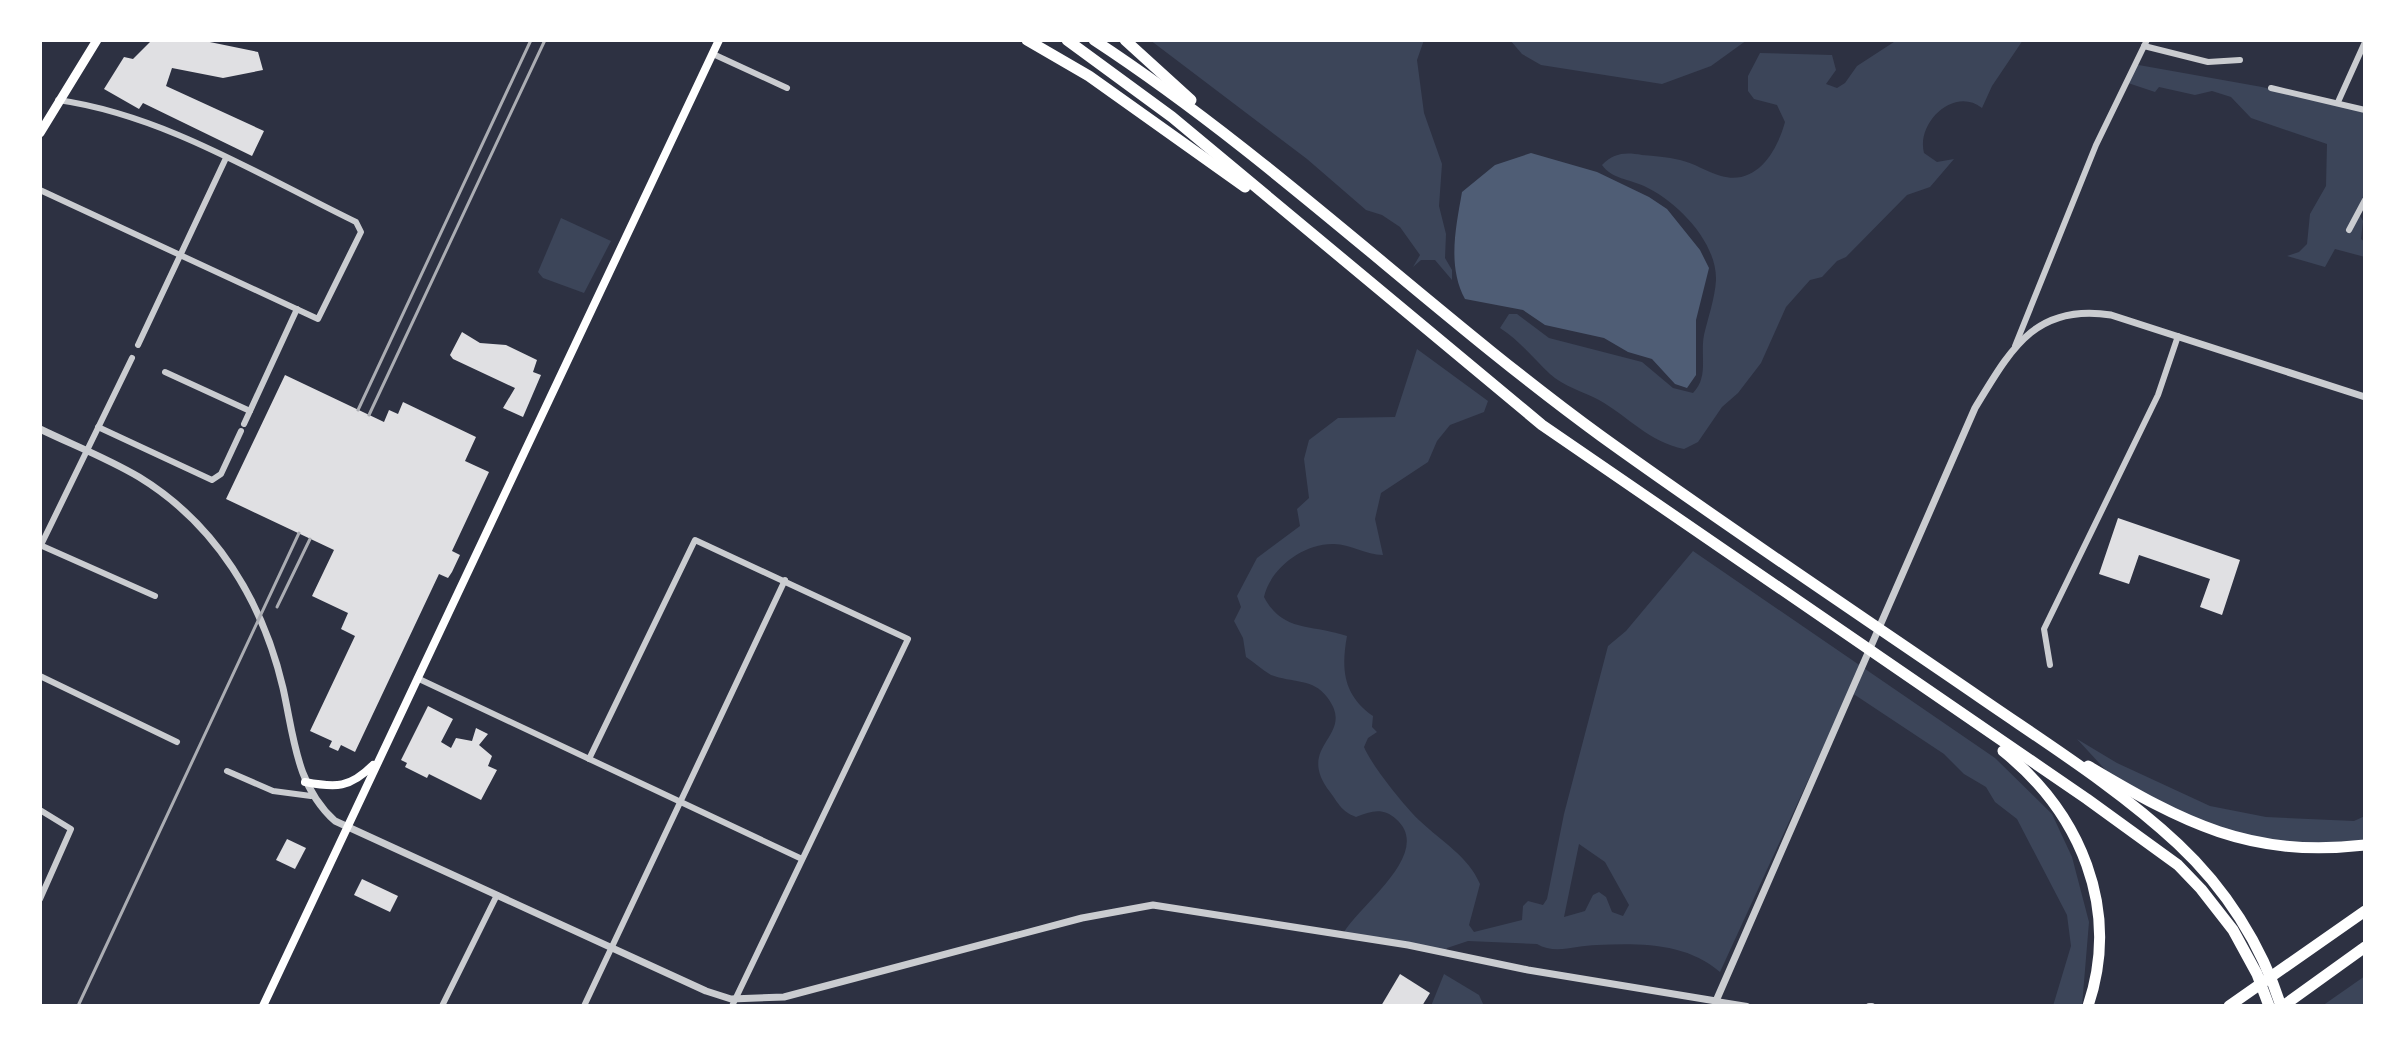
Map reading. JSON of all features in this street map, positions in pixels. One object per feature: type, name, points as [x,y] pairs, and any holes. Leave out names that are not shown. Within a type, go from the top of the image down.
[{"type":"highway","points":[[1027,40],[1089,76],[1196,156],[1285,214]]},
{"type":"highway","points":[[1067,40],[1172,117],[1542,425],[1949,708],[2087,799],[2178,865],[2213,902],[2254,956],[2269,1006]]},
{"type":"highway","points":[[1094,40],[1242,145]]},
{"type":"highway","points":[[1125,40],[1242,145],[1541,392],[2018,724],[2126,801],[2177,843],[2222,892],[2282,1006],[2365,947]]},
{"type":"highway","points":[[1949,708],[2033,777],[2061,812],[2083,851],[2096,896],[2100,926],[2097,972],[2088,1006]]},
{"type":"highway","points":[[2018,724],[2161,810],[2208,830],[2277,845],[2365,845]]},
{"type":"highway","points":[[2229,1006],[2365,911]]},
{"type":"main road","points":[[40,133],[97,40]]},
{"type":"main road","points":[[263,1006],[719,40]]},
{"type":"main road","points":[[305,782],[334,788],[348,785],[377,761]]},
{"type":"street","points":[[2338,102],[2365,42]]},
{"type":"street","points":[[1716,1001],[1975,408],[2015,346],[2124,81],[2145,43],[2208,62],[2240,60]]},
{"type":"street","points":[[713,54],[787,88]]},
{"type":"street","points":[[2271,88],[2365,110]]},
{"type":"street","points":[[40,190],[318,319],[361,228],[356,222],[226,158],[126,115],[58,100]]},
{"type":"street","points":[[138,345],[226,158]]},
{"type":"street","points":[[2349,230],[2365,200]]},
{"type":"street","points":[[98,427],[212,480],[221,474],[297,309]]},
{"type":"street","points":[[2015,346],[2031,331],[2055,318],[2083,313],[2113,315],[2365,397]]},
{"type":"street","points":[[2050,665],[2044,629],[2158,395],[2178,336]]},
{"type":"street","points":[[132,358],[40,546],[155,596]]},
{"type":"street","points":[[165,372],[250,411]]},
{"type":"street","points":[[40,429],[141,478],[189,516],[239,576],[259,613],[273,650],[305,782],[311,796],[346,828],[685,983],[734,1002],[784,997],[1082,918],[1153,905],[1408,945],[1528,970],[1747,1006]]},
{"type":"street","points":[[589,759],[695,540],[908,639],[734,1002]]},
{"type":"street","points":[[584,1006],[785,580]]},
{"type":"street","points":[[40,676],[177,742]]},
{"type":"street","points":[[417,678],[802,859]]},
{"type":"street","points":[[227,771],[273,791],[311,796]]},
{"type":"street","points":[[40,810],[71,829],[40,899]]},
{"type":"street","points":[[442,1006],[497,895]]},
{"type":"shaded area","points":[[1150,40],[1424,40],[1417,60],[1424,113],[1442,164],[1439,206],[1446,234],[1445,258],[1452,270],[1452,280],[1435,260],[1421,260],[1413,267],[1420,255],[1400,227],[1382,215],[1366,210],[1307,159]]},
{"type":"shaded area","points":[[1510,40],[1747,40],[1711,66],[1662,84],[1541,65],[1522,54]]},
{"type":"shaded area","points":[[1897,40],[2023,40],[1992,86],[1982,108],[1971,102],[1960,102],[1949,105],[1931,120],[1923,142],[1924,153],[1937,162],[1954,159],[1930,187],[1907,195],[1846,257],[1837,261],[1822,277],[1810,280],[1786,307],[1761,363],[1738,393],[1722,407],[1698,442],[1684,449],[1660,441],[1599,400],[1555,378],[1500,328],[1509,314],[1517,314],[1549,338],[1642,362],[1673,388],[1693,393],[1701,380],[1704,335],[1716,280],[1710,251],[1682,212],[1657,193],[1611,173],[1602,165],[1620,154],[1630,154],[1680,160],[1721,176],[1745,176],[1764,164],[1777,144],[1785,122],[1777,105],[1754,99],[1748,91],[1748,76],[1760,53],[1832,55],[1836,70],[1826,84],[1837,88],[1845,83],[1857,66]]},
{"type":"shaded area","points":[[2133,64],[2262,87],[2365,112],[2365,201],[2359,214],[2363,221],[2361,239],[2365,242],[2365,257],[2335,249],[2325,267],[2287,256],[2299,252],[2307,244],[2310,214],[2326,186],[2327,144],[2251,118],[2231,97],[2212,91],[2195,95],[2159,87],[2155,92],[2125,82]]},
{"type":"shaded area","points":[[1531,153],[1597,172],[1649,197],[1667,209],[1700,250],[1709,268],[1696,320],[1696,375],[1687,388],[1675,384],[1652,359],[1628,352],[1604,338],[1545,325],[1523,310],[1465,299],[1459,286],[1455,260],[1462,192],[1495,165]]},
{"type":"shaded area","points":[[561,218],[611,241],[584,293],[543,278],[538,272]]},
{"type":"shaded area","points":[[1417,349],[1488,401],[1484,412],[1450,425],[1437,441],[1428,462],[1381,493],[1375,519],[1383,555],[1340,544],[1311,548],[1281,568],[1267,587],[1264,597],[1280,617],[1289,622],[1347,636],[1344,659],[1346,680],[1355,699],[1373,716],[1372,727],[1377,732],[1368,738],[1364,747],[1406,806],[1462,857],[1475,874],[1480,884],[1469,925],[1474,932],[1522,920],[1523,906],[1528,901],[1543,905],[1547,899],[1564,814],[1608,646],[1626,631],[1693,551],[1995,758],[2052,814],[2072,857],[2089,922],[2082,1006],[2053,1006],[2071,946],[2067,915],[2017,819],[1995,802],[1986,787],[1964,774],[1944,754],[1849,691],[1720,972],[1693,955],[1646,945],[1551,949],[1537,944],[1468,941],[1447,948],[1445,952],[1344,932],[1401,862],[1406,847],[1405,832],[1396,819],[1386,813],[1372,812],[1356,817],[1341,807],[1321,776],[1318,763],[1335,722],[1335,711],[1327,697],[1309,684],[1271,675],[1246,657],[1243,638],[1234,621],[1241,607],[1237,596],[1257,558],[1300,526],[1297,509],[1309,498],[1304,459],[1309,440],[1338,418],[1395,417]],"holes":[[[1579,844],[1605,862],[1629,905],[1623,916],[1612,912],[1606,897],[1599,892],[1593,895],[1585,911],[1564,917]]]},
{"type":"shaded area","points":[[2077,739],[2117,763],[2210,806],[2266,817],[2354,821],[2365,816],[2365,840],[2308,845],[2219,831],[2112,777]]},
{"type":"shaded area","points":[[1444,974],[1479,995],[1484,1006],[1431,1006]]},
{"type":"shaded area","points":[[2365,976],[2365,1006],[2322,1006]]},
{"type":"building","points":[[152,40],[200,40],[258,52],[263,70],[223,78],[172,68],[166,86],[264,131],[252,156],[143,103],[139,109],[104,89],[124,57],[133,59]]},
{"type":"building","points":[[462,332],[480,343],[506,345],[537,360],[533,372],[541,375],[523,417],[503,408],[515,388],[450,355]]},
{"type":"building","points":[[285,375],[384,422],[389,410],[398,414],[403,402],[476,437],[465,461],[489,472],[452,551],[460,555],[452,572],[448,578],[439,574],[355,752],[341,745],[338,751],[329,747],[332,741],[310,731],[355,636],[341,629],[348,613],[312,596],[334,550],[226,499]]},
{"type":"building","points":[[2118,518],[2240,560],[2222,615],[2200,607],[2210,579],[2139,555],[2129,584],[2099,574]]},
{"type":"building","points":[[428,706],[453,719],[441,742],[451,748],[456,738],[472,741],[476,728],[488,734],[479,745],[492,756],[488,766],[497,770],[481,800],[429,774],[427,778],[405,767],[407,763],[401,760]]},
{"type":"building","points":[[287,839],[306,848],[295,869],[276,860]]},
{"type":"building","points":[[362,879],[398,896],[390,912],[354,895]]},
{"type":"building","points":[[1400,974],[1430,993],[1422,1006],[1381,1006]]},
{"type":"railway","points":[[358,410],[531,40]]},
{"type":"railway","points":[[369,415],[545,40]]},
{"type":"railway","points":[[78,1006],[299,533]]},
{"type":"railway","points":[[277,607],[310,539]]}]
